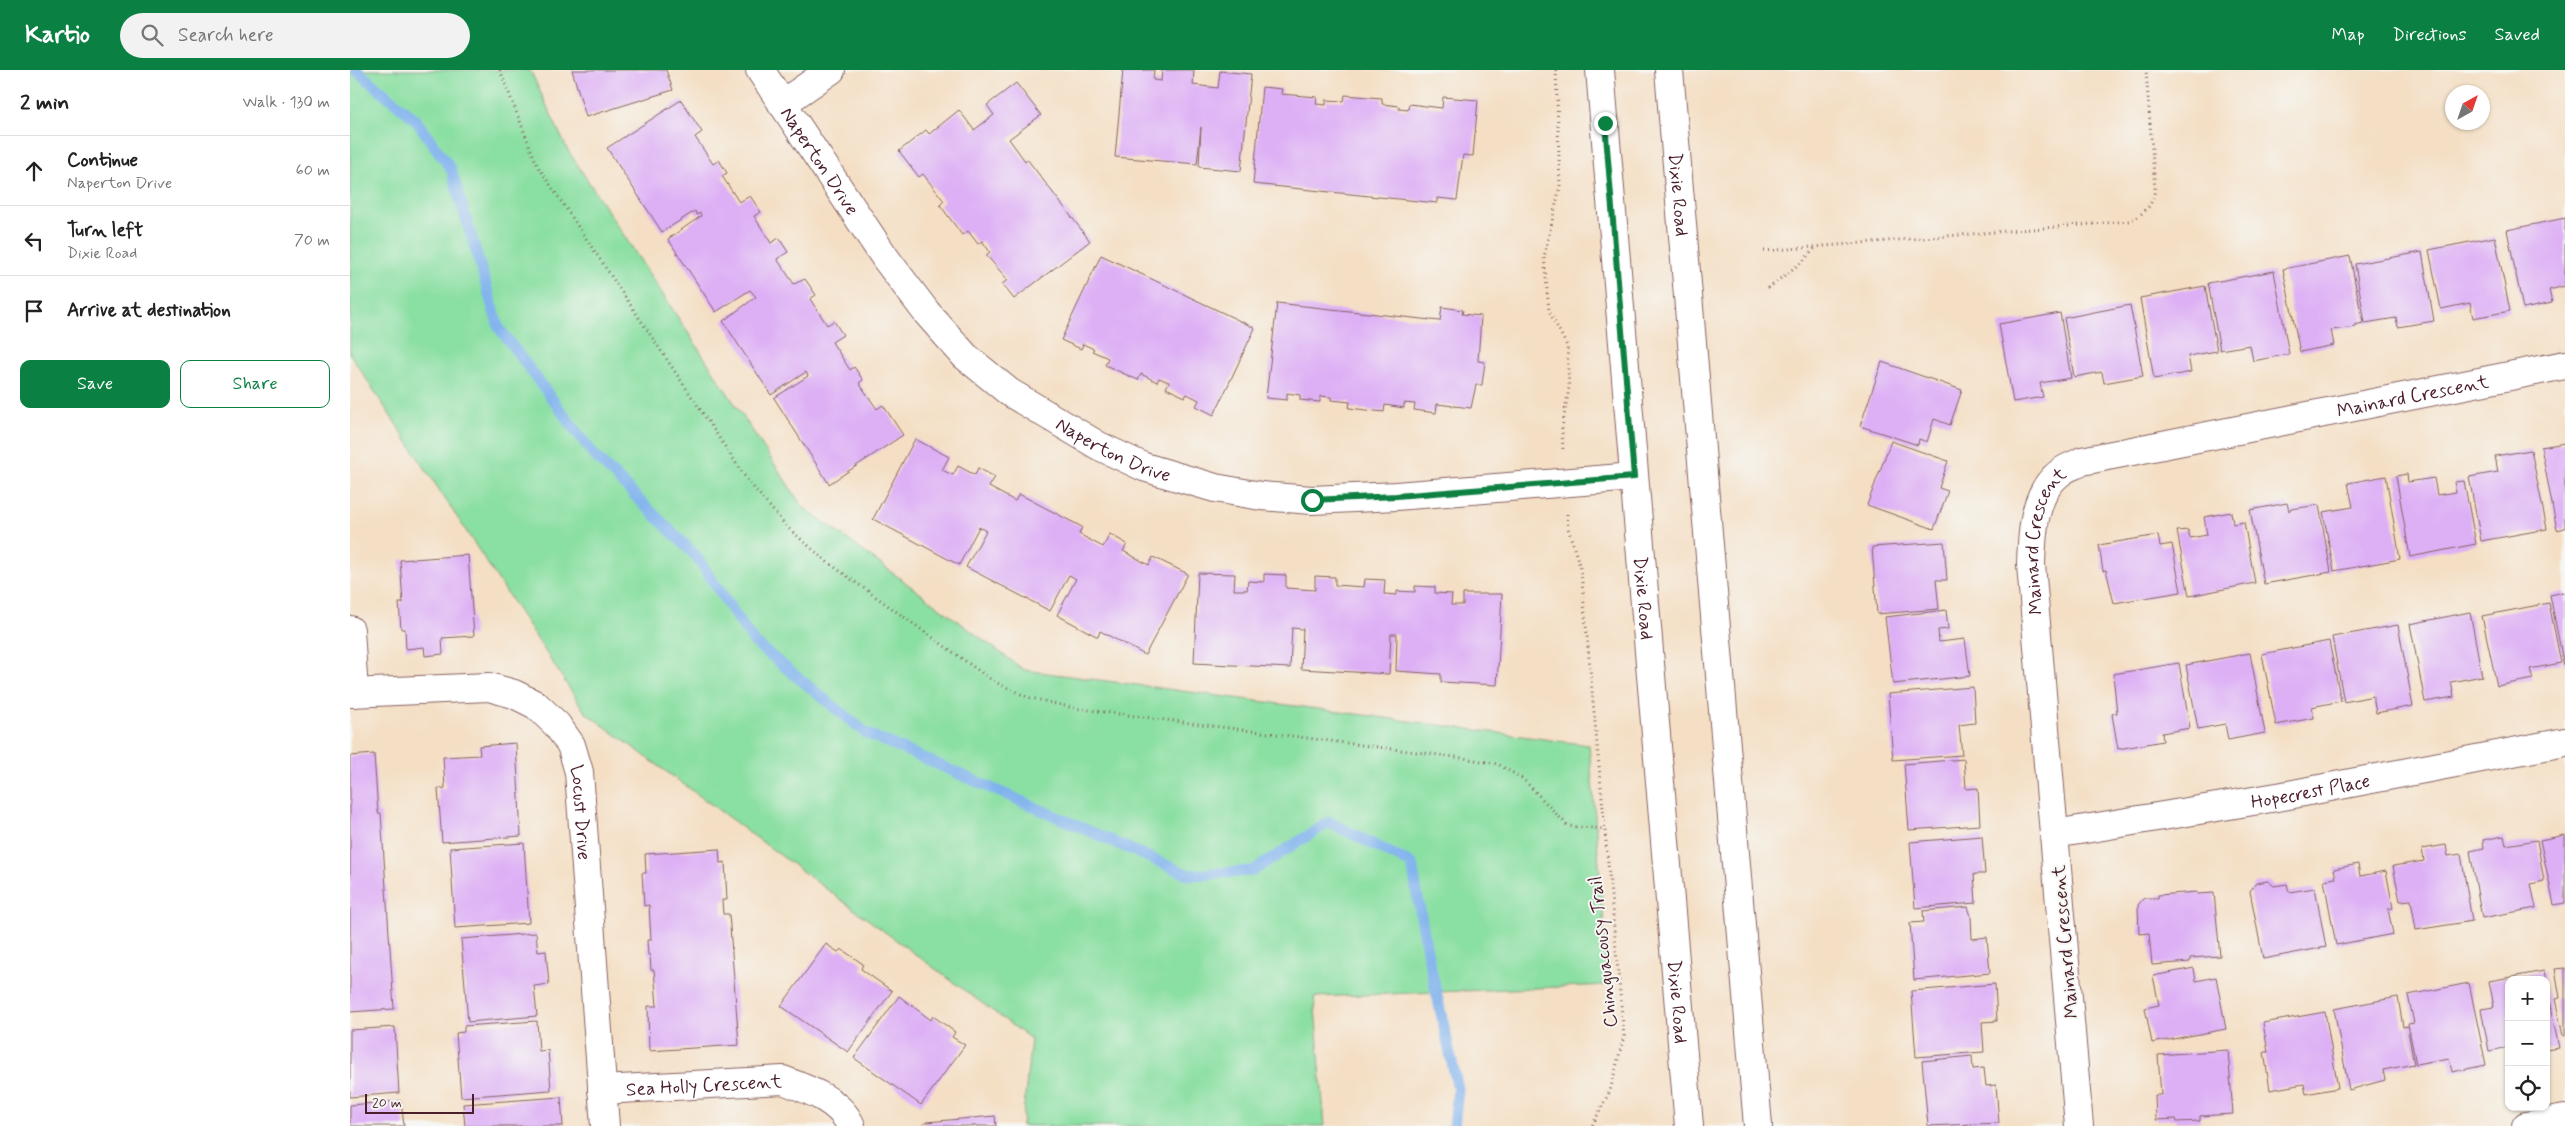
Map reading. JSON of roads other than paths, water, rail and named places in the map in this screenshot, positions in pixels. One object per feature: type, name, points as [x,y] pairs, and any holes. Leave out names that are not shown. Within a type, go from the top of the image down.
[{"type":"street","name":"Naperton Drive","points":[[760,70],[886,259],[927,313],[965,356],[1009,392],[1051,419],[1099,446],[1144,467],[1215,488],[1261,496],[1312,500],[1396,496],[1634,477]]},
{"type":"street","points":[[782,104],[831,70]]},
{"type":"street","name":"Dixie Road","points":[[1600,70],[1689,1126]]},
{"type":"street","name":"Dixie Road","points":[[1669,70],[1758,1126]]},
{"type":"street","name":"Mainard Crescent","points":[[2079,1126],[2056,834],[2031,565],[2032,525],[2046,491],[2061,472],[2082,461],[2565,365]]},
{"type":"street","points":[[350,630],[352,693]]},
{"type":"street","name":"Locust Drive","points":[[352,693],[489,687],[514,694],[536,705],[557,725],[571,745],[579,772],[605,1126]]},
{"type":"street","name":"Hopecrest Place","points":[[2056,834],[2283,796],[2565,742]]},
{"type":"street","name":"Sea Holly Crescent","points":[[602,1090],[783,1080],[808,1089],[834,1105],[851,1126]]},
{"type":"street","points":[[2526,1126],[2565,1119]]},
{"type":"waterway","points":[[356,70],[415,119],[451,169],[499,328],[594,455],[696,556],[753,641],[866,733],[1189,875],[1253,871],[1329,822],[1412,864],[1427,951],[1458,1089],[1454,1126]]}]
